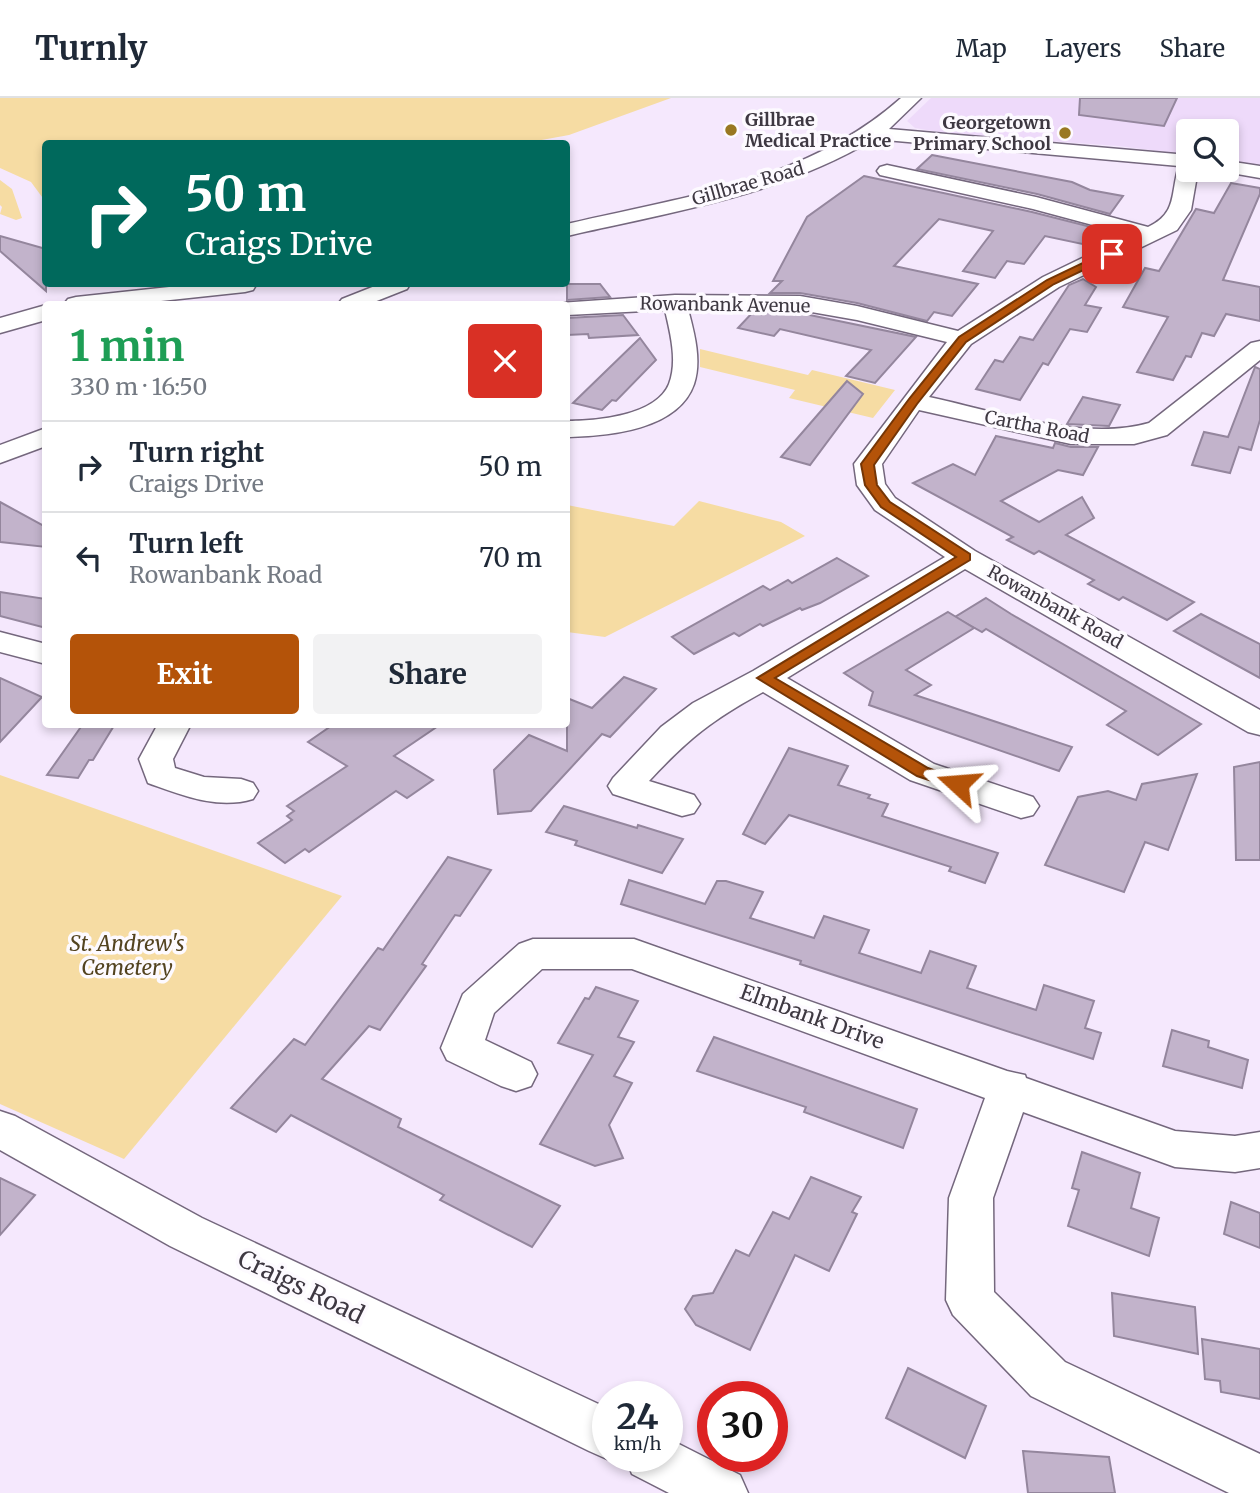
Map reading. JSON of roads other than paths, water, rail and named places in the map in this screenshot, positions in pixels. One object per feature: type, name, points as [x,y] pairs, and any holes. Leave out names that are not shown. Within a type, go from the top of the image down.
[{"type":"street","name":"Gillbrae Road","points":[[570,229],[771,179],[813,165],[871,133],[912,98]]},
{"type":"street","points":[[871,133],[1176,160]]},
{"type":"street","points":[[1239,169],[1260,172]]},
{"type":"street","points":[[887,171],[1036,203],[1153,235]]},
{"type":"street","name":"Rowanbank Road","points":[[1185,182],[1180,210],[1169,225],[1051,282],[962,339],[868,464],[871,485],[885,504],[965,557],[1260,724]]},
{"type":"street","points":[[103,301],[227,287]]},
{"type":"street","points":[[357,301],[392,287]]},
{"type":"street","points":[[570,429],[617,424],[646,416],[677,395],[682,383],[685,349],[675,302]]},
{"type":"street","name":"Rowanbank Avenue","points":[[570,308],[675,302],[800,303],[857,313],[962,339]]},
{"type":"street","points":[[0,327],[42,313]]},
{"type":"street","name":"Cartha Road","points":[[913,401],[1071,436],[1134,436],[1158,429],[1260,348]]},
{"type":"street","points":[[0,455],[42,438]]},
{"type":"street","points":[[682,804],[625,786],[673,736],[705,710],[764,678],[965,557]]},
{"type":"street","points":[[0,642],[42,653]]},
{"type":"street","points":[[764,678],[922,772],[951,797],[1021,806]]},
{"type":"street","points":[[173,728],[156,759],[160,775],[202,789],[241,791]]},
{"type":"street","name":"Elmbank Drive","points":[[516,1074],[462,1048],[478,1005],[533,954],[634,954],[1010,1087],[1175,1149],[1235,1154],[1260,1150]]},
{"type":"street","points":[[1010,1087],[971,1198],[970,1300],[1048,1379],[1260,1481]]},
{"type":"street","name":"Craigs Road","points":[[0,1129],[186,1232],[592,1427]]},
{"type":"street","points":[[681,1472],[722,1493]]},
{"type":"place","name":"Gillbrae Medical Practice","points":[[731,130]]},
{"type":"place","name":"Georgetown Primary School","points":[[1065,133]]},
{"type":"park label","name":"St. Andrew's Cemetery","points":[[127,956]]}]
